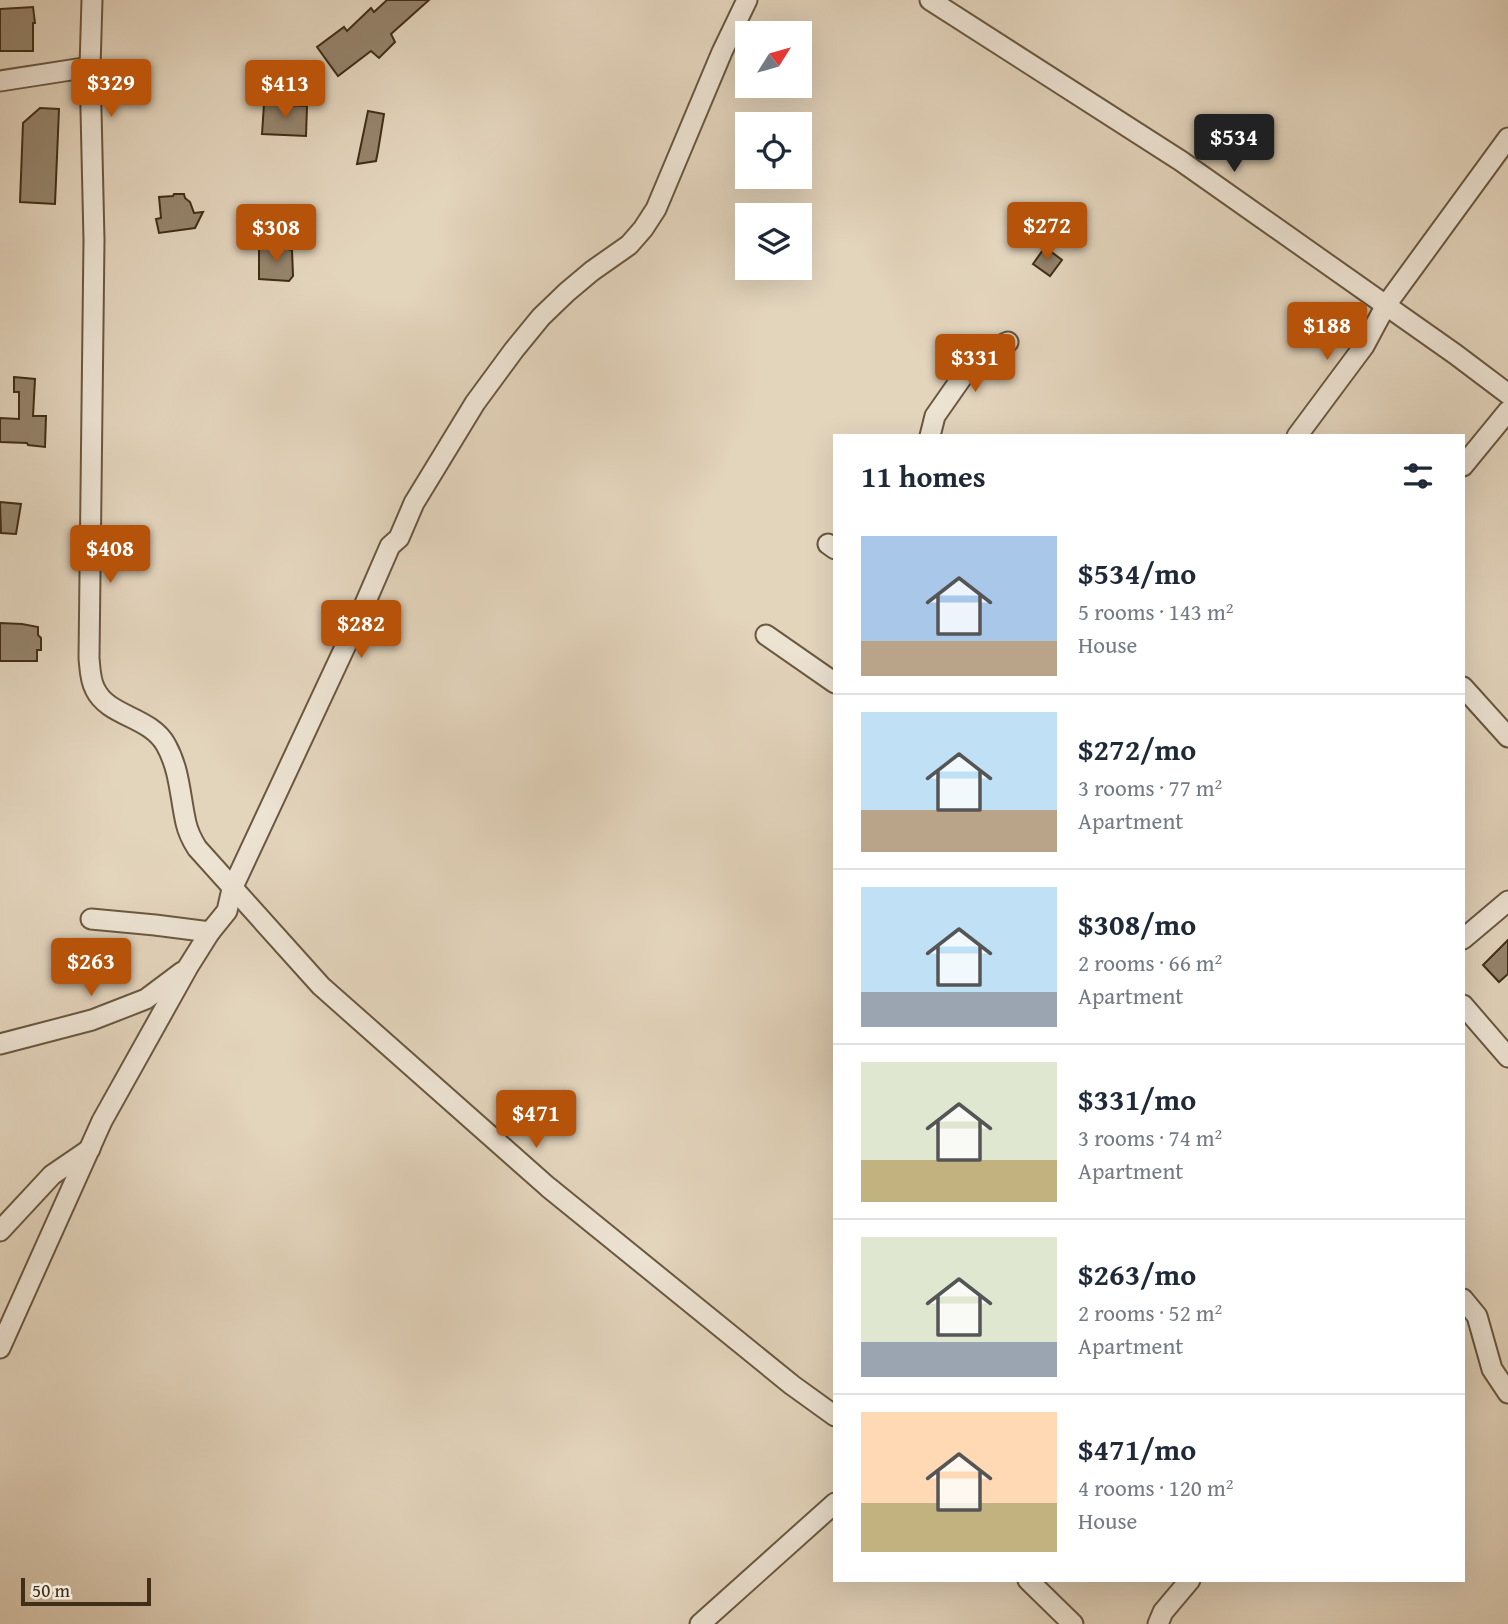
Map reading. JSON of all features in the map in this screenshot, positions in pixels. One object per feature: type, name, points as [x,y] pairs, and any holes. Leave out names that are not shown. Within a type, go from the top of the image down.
[{"type":"street","points":[[92,0],[90,67],[94,240],[89,657],[93,685],[102,700],[153,729],[166,746],[178,775],[189,834],[197,848],[321,986],[548,1187],[792,1385],[833,1415]]},
{"type":"street","points":[[0,1348],[102,1121],[188,967],[227,911],[232,889],[390,546],[399,538],[414,503],[475,404],[514,350],[567,292],[629,245],[643,229],[656,209],[722,51],[747,0]]},
{"type":"street","points":[[930,0],[956,6],[1386,305],[1508,394]]},
{"type":"street","points":[[0,81],[90,67]]},
{"type":"street","points":[[1298,434],[1364,346],[1386,305],[1508,138]]},
{"type":"street","points":[[930,434],[935,416],[970,366],[990,350],[1008,342]]},
{"type":"street","points":[[1465,464],[1508,411]]},
{"type":"street","points":[[766,635],[833,682]]},
{"type":"street","points":[[1465,689],[1508,737]]},
{"type":"street","points":[[1465,937],[1508,901]]},
{"type":"street","points":[[91,919],[210,932]]},
{"type":"street","points":[[0,1044],[92,1020],[146,999],[188,967]]},
{"type":"street","points":[[1465,1007],[1508,1057]]},
{"type":"street","points":[[0,1231],[52,1175],[90,1149]]},
{"type":"street","points":[[1465,1301],[1477,1316],[1492,1369],[1508,1393]]},
{"type":"street","points":[[701,1624],[833,1505]]},
{"type":"street","points":[[1030,1582],[1073,1624]]},
{"type":"street","points":[[1158,1624],[1163,1612],[1188,1582]]},
{"type":"building","points":[[387,0],[429,0],[391,34],[395,42],[379,58],[371,51],[338,76],[317,47],[344,27],[347,31],[371,8],[374,12]]},
{"type":"building","points":[[33,7],[33,51],[0,51],[0,9]]},
{"type":"building","points":[[264,104],[307,106],[306,136],[262,134]]},
{"type":"building","points":[[40,108],[59,109],[55,204],[20,202],[23,123]]},
{"type":"building","points":[[368,111],[384,114],[376,161],[357,164]]},
{"type":"building","points":[[184,194],[194,213],[203,212],[195,228],[159,233],[156,219],[161,218],[159,197]]},
{"type":"building","points":[[1045,247],[1062,260],[1050,276],[1033,264]]},
{"type":"building","points":[[259,248],[292,250],[293,276],[289,281],[259,279]]},
{"type":"building","points":[[14,377],[35,379],[33,416],[46,416],[45,447],[0,442],[0,418],[19,419],[19,392],[14,392]]},
{"type":"building","points":[[0,502],[21,504],[16,534],[1,533]]},
{"type":"building","points":[[0,623],[38,627],[41,650],[37,650],[37,661],[0,661]]},
{"type":"building","points":[[1508,940],[1508,974],[1499,982],[1483,965]]}]
